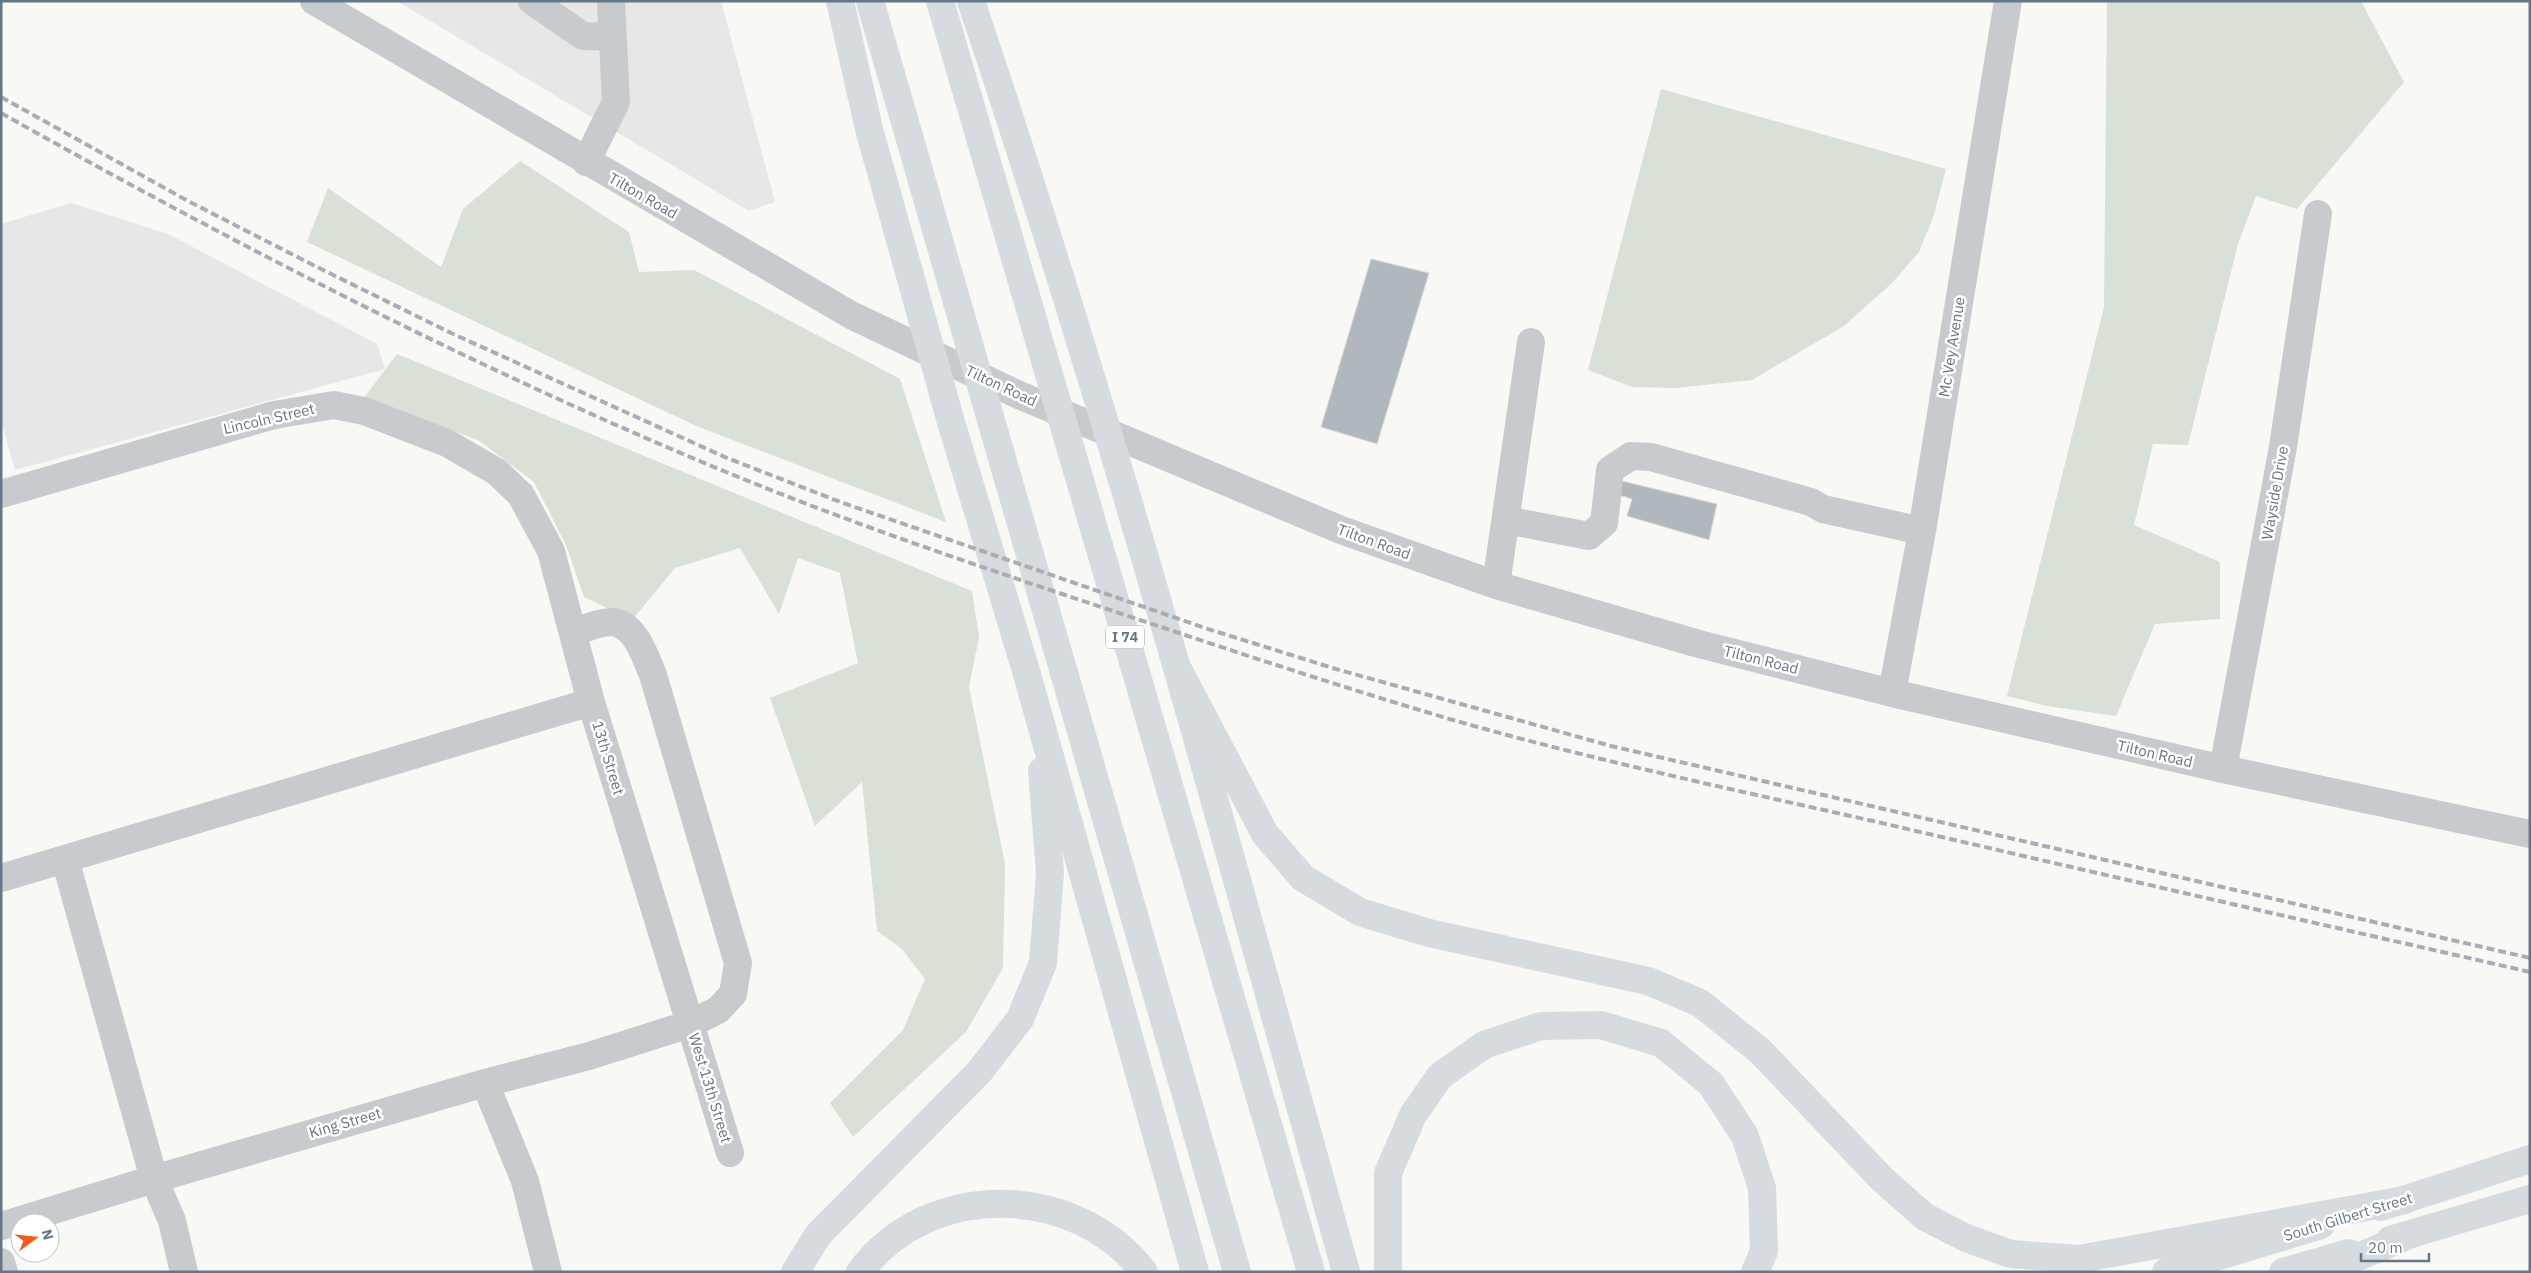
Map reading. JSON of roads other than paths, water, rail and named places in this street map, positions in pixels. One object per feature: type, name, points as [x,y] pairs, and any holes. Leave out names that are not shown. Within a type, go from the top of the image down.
[{"type":"main road","points":[[840,1],[869,129],[951,422],[1026,671],[1195,1272]]},
{"type":"main road","points":[[870,1],[1237,1272]]},
{"type":"main road","name":"I 74","points":[[940,1],[1311,1272]]},
{"type":"main road","points":[[971,1],[1024,158],[1179,671],[1346,1272]]},
{"type":"main road","points":[[795,1272],[818,1234],[980,1071],[1020,1019],[1043,963],[1050,873],[1041,767],[1026,671]]},
{"type":"main road","points":[[1179,671],[1265,834],[1303,878],[1360,912],[1428,933],[1648,981],[1700,1003],[1760,1050],[1882,1179],[1925,1217],[1966,1238],[2011,1254],[2079,1259],[2404,1200]]},
{"type":"main road","points":[[1388,1272],[1388,1173],[1413,1115],[1440,1076],[1484,1045],[1542,1026],[1601,1025],[1661,1043],[1711,1084],[1746,1136],[1762,1188],[1764,1251],[1755,1272]]},
{"type":"main road","name":"South Gilbert Street","points":[[2166,1272],[2404,1200],[2530,1159]]},
{"type":"main road","points":[[2283,1272],[2530,1199]]},
{"type":"main road","points":[[860,1272],[871,1256],[912,1225],[968,1205],[1020,1203],[1079,1219],[1130,1254],[1144,1272]]},
{"type":"main road","points":[[2323,1272],[2414,1233]]},
{"type":"street","name":"Tilton Road","points":[[314,1],[851,316],[1019,395],[1341,530],[1496,585],[1699,644],[1892,693],[2223,769],[2530,834]]},
{"type":"street","points":[[532,1],[583,36],[612,36]]},
{"type":"street","points":[[586,162],[616,102],[611,1]]},
{"type":"street","name":"Mc Vey Avenue","points":[[1892,693],[1922,531],[2008,1]]},
{"type":"street","name":"Wayside Drive","points":[[2223,769],[2284,447],[2318,214]]},
{"type":"street","points":[[1496,585],[1532,342]]},
{"type":"street","name":"Lincoln Street","points":[[1,494],[274,415],[334,405],[364,410],[447,443],[497,472],[521,495]]},
{"type":"street","points":[[1506,520],[1590,536],[1604,523],[1610,470],[1631,456],[1652,457],[1811,502],[1823,509],[1922,531]]},
{"type":"street","name":"13th Street","points":[[521,495],[551,551],[591,702],[690,1024]]},
{"type":"street","name":"King Street","points":[[1,1226],[154,1179],[485,1083],[589,1056],[690,1024],[718,1010],[734,994],[738,963],[658,693],[641,648],[628,628],[611,622],[573,632]]},
{"type":"street","points":[[1,878],[591,702]]},
{"type":"street","points":[[65,859],[154,1179],[172,1221],[184,1272]]},
{"type":"street","name":"West 13th Street","points":[[690,1024],[730,1153]]},
{"type":"street","points":[[485,1083],[525,1182],[548,1272]]},
{"type":"street","points":[[1,1262],[4,1272]]},
{"type":"railway","points":[[1,97],[188,201],[317,267],[451,333],[727,458],[843,503],[1205,628],[1336,669],[1611,746],[2530,958]]},
{"type":"railway","points":[[1,113],[268,257],[449,348],[541,391],[726,472],[872,528],[1020,580],[1369,695],[1507,735],[1669,775],[2530,972]]}]
